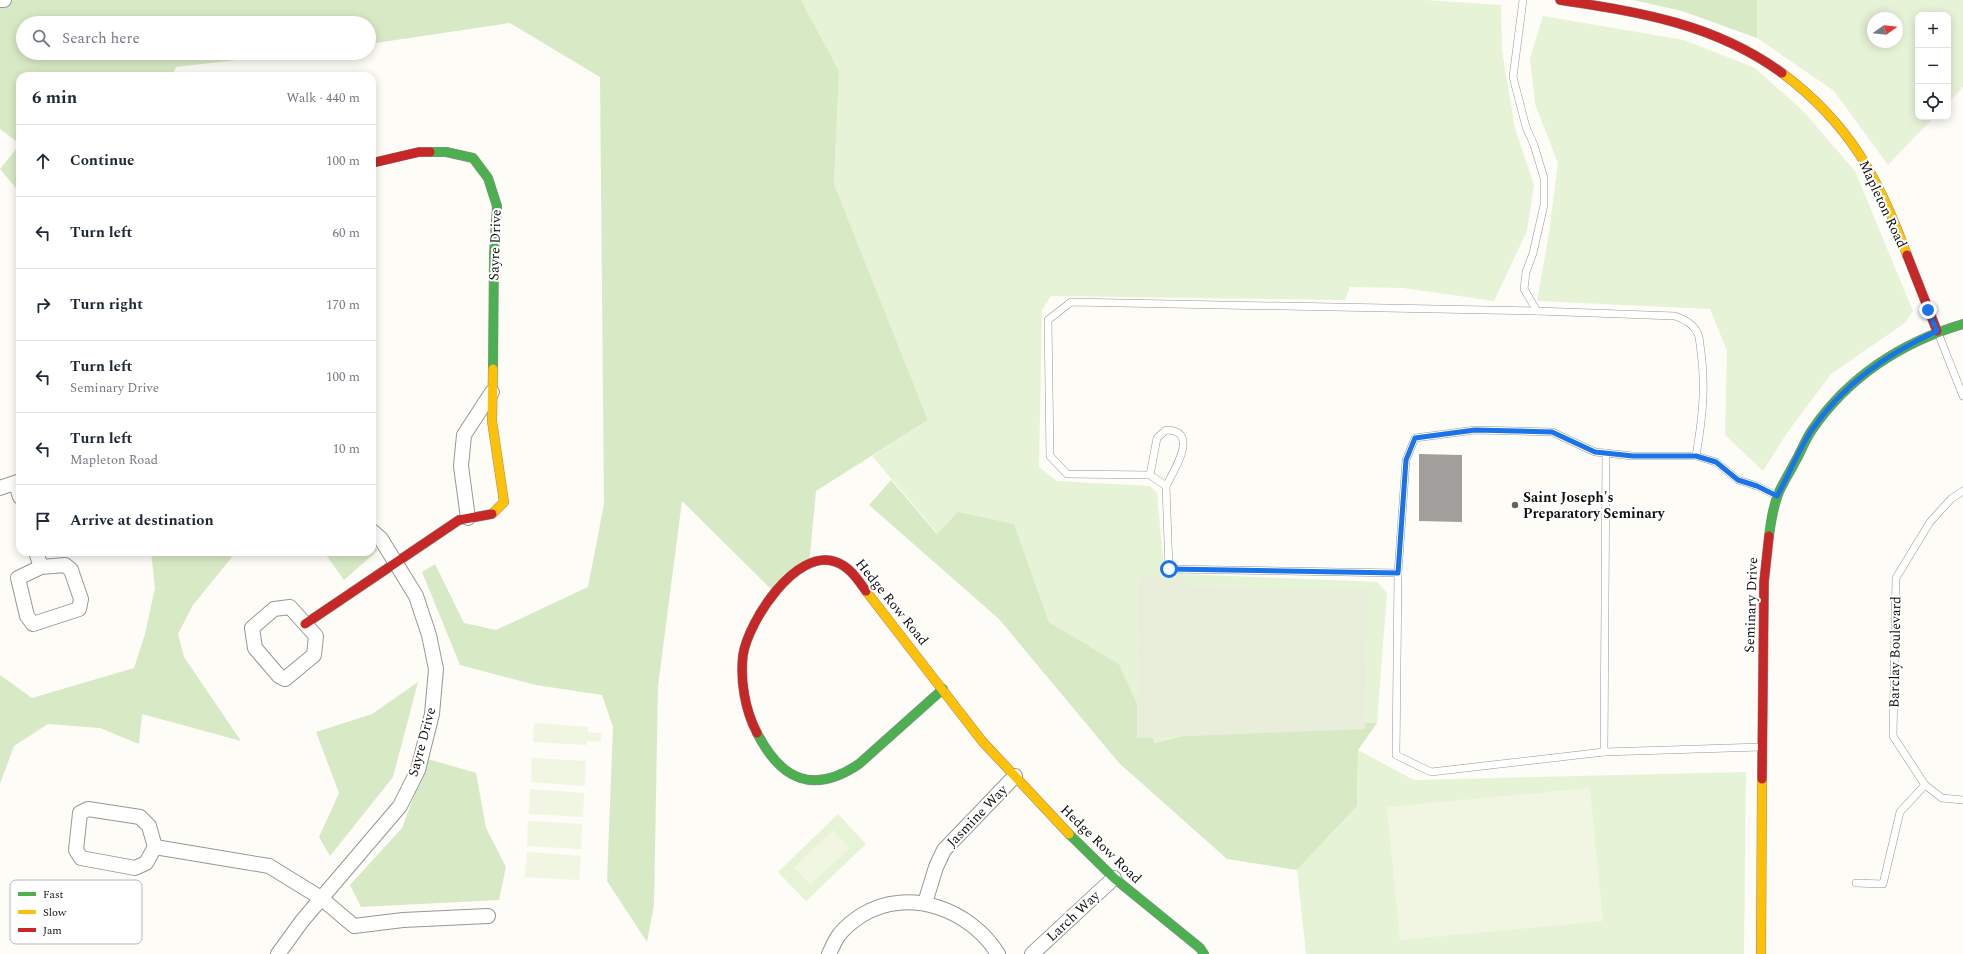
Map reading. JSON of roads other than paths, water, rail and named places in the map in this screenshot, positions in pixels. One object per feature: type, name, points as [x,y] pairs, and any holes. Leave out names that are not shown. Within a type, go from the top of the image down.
[{"type":"street","name":"Mapleton Road","points":[[1560,0],[1617,9],[1695,27],[1730,42],[1763,60],[1790,78],[1811,96],[1830,115],[1851,141],[1872,175],[1888,208],[1937,331]]},
{"type":"street","name":"Sayre Drive","points":[[305,624],[460,520],[490,516],[504,502],[492,421],[494,252],[497,206],[488,178],[473,158],[446,152],[419,152],[376,162]]},
{"type":"street","points":[[1937,331],[1963,324]]},
{"type":"street","name":"Seminary Drive","points":[[1761,954],[1761,747],[1764,582],[1769,530],[1777,496],[1811,431],[1832,404],[1854,381],[1886,357],[1937,331]]},
{"type":"street","points":[[468,518],[461,466],[464,435],[492,392]]},
{"type":"street","points":[[0,488],[16,483]]},
{"type":"street","name":"Sayre Drive","points":[[278,954],[302,921],[400,806],[418,770],[432,714],[436,670],[429,635],[416,596],[396,563],[376,535]]},
{"type":"street","points":[[37,556],[41,567]]},
{"type":"street","name":"Hedge Row Road","points":[[943,689],[849,771],[844,774],[813,780],[794,777],[776,762],[764,747],[746,708],[742,668],[752,627],[767,602],[800,567],[822,560],[833,560],[843,564],[850,570],[943,689],[982,741],[1114,878],[1200,948],[1204,954]]},
{"type":"street","points":[[65,565],[71,570],[81,600],[79,609],[33,624],[27,616],[18,578],[41,567],[65,565]]},
{"type":"street","points":[[290,607],[305,624],[316,636],[314,655],[282,677],[255,648],[252,628],[274,609],[290,607]]},
{"type":"street","name":"Jasmine Way","points":[[926,903],[936,867],[944,850],[1015,776]]},
{"type":"street","points":[[88,809],[140,817],[149,826],[155,847],[146,864],[135,868],[81,858],[76,850],[80,813],[88,809]]},
{"type":"street","points":[[155,847],[269,866],[321,898],[354,926],[403,920],[488,916]]},
{"type":"street","name":"Larch Way","points":[[1032,954],[1114,878]]},
{"type":"street","points":[[829,954],[838,935],[854,921],[872,910],[896,903],[926,903],[950,911],[978,928],[992,944],[998,954]]},
{"type":"lane","points":[[1523,0],[1513,76],[1520,109],[1526,128],[1534,145],[1544,178],[1544,205],[1533,253],[1526,272],[1524,289],[1537,311]]},
{"type":"lane","points":[[1166,486],[1150,475],[1067,474],[1050,456],[1048,320],[1071,302],[1537,311],[1675,316],[1687,320],[1698,334],[1702,359],[1702,420],[1696,456]]},
{"type":"lane","points":[[1937,331],[1963,396]]},
{"type":"lane","points":[[1150,475],[1157,438],[1166,430],[1177,432],[1182,438],[1184,450],[1166,486],[1169,569],[1398,573]]},
{"type":"lane","points":[[1761,747],[1604,752],[1431,772],[1396,755],[1398,573],[1406,460],[1415,438],[1475,430],[1552,432],[1595,452],[1633,456],[1696,456],[1716,462],[1738,480],[1757,486],[1777,496]]},
{"type":"lane","points":[[1604,752],[1606,453]]},
{"type":"lane","name":"Barclay Boulevard","points":[[1963,491],[1951,499],[1930,522],[1896,578],[1893,736],[1925,785],[1942,798],[1963,800]]},
{"type":"lane","points":[[1856,883],[1883,884],[1900,812],[1925,785]]},
{"type":"place","name":"Saint Joseph's Preparatory Seminary","points":[[1515,505]]}]
